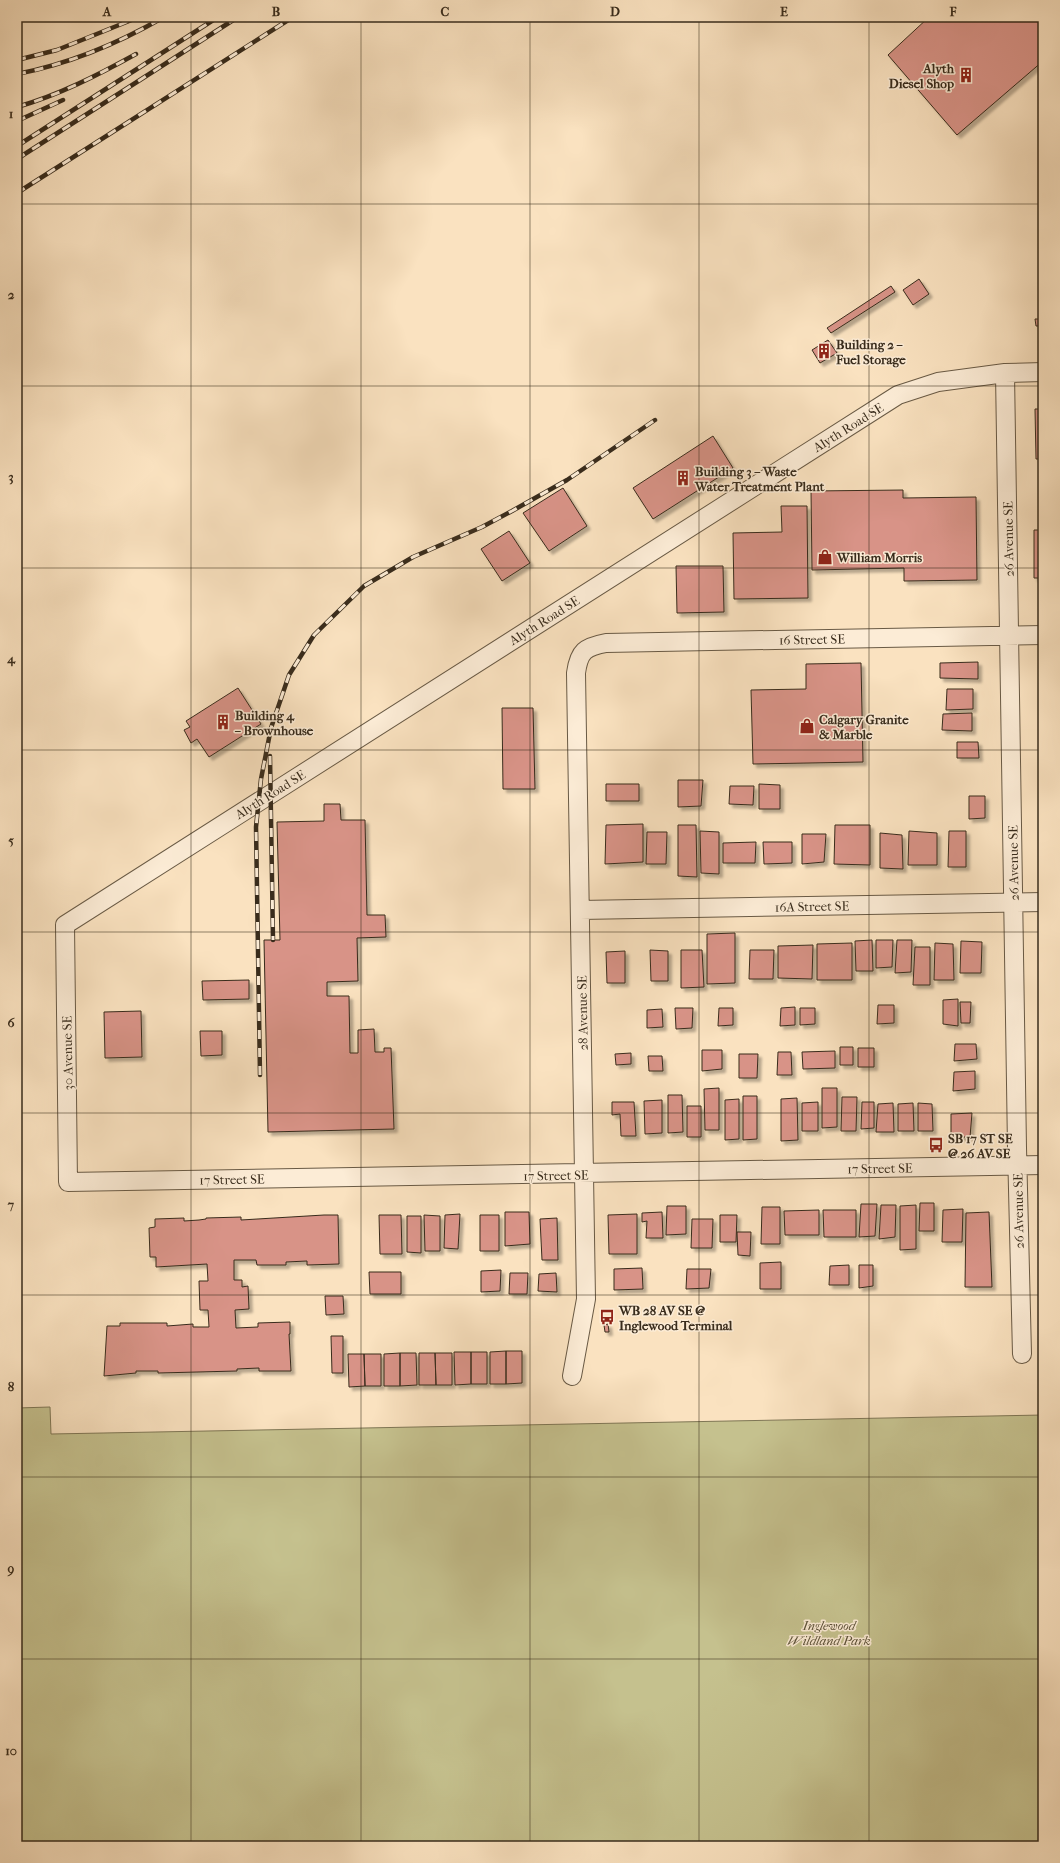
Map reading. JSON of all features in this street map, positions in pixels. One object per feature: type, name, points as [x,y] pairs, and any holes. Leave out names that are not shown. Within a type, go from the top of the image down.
[{"type":"street","name":"Alyth Road SE","points":[[65,925],[898,395],[938,382],[1005,373],[1043,372]]},
{"type":"street","name":"26 Avenue SE","points":[[1005,373],[1017,1166],[1022,1354]]},
{"type":"street","name":"16 Street SE","points":[[583,651],[593,646],[606,643],[1043,635]]},
{"type":"street","name":"28 Avenue SE","points":[[572,1376],[586,1299],[576,673],[578,661],[583,651]]},
{"type":"street","name":"16A Street SE","points":[[580,910],[1043,902]]},
{"type":"street","name":"30 Avenue SE","points":[[65,925],[68,1182]]},
{"type":"street","name":"17 Street SE","points":[[68,1182],[1043,1166]]},
{"type":"green space","name":"Inglewood Wildland Park","points":[[50,1407],[51,1434],[1043,1415],[1043,1846],[17,1846],[17,1408]]},
{"type":"building","name":"Alyth Diesel Shop","points":[[929,17],[1043,17],[1043,61],[957,135],[888,55]]},
{"type":"building","points":[[919,279],[929,294],[913,305],[903,290]]},
{"type":"building","points":[[891,286],[895,292],[831,333],[827,328]]},
{"type":"building","points":[[1035,319],[1040,319],[1040,326],[1036,326]]},
{"type":"building","name":"Building 2 – Fuel Storage","points":[[828,340],[837,353],[820,363],[812,350]]},
{"type":"building","points":[[1035,409],[1043,409],[1043,459],[1036,459]]},
{"type":"building","name":"Building 3 – Waste Water Treatment Plant","points":[[713,436],[733,468],[653,519],[633,488]]},
{"type":"building","points":[[563,488],[587,526],[549,551],[523,513]]},
{"type":"building","points":[[903,490],[903,498],[976,497],[977,580],[904,581],[904,568],[812,570],[811,491]]},
{"type":"building","points":[[781,506],[807,506],[808,598],[734,599],[733,533],[782,532]]},
{"type":"building","points":[[1034,530],[1043,530],[1043,578],[1034,578]]},
{"type":"building","points":[[509,531],[530,563],[502,581],[481,549]]},
{"type":"building","points":[[676,566],[723,566],[724,612],[677,613]]},
{"type":"building","points":[[978,662],[978,679],[940,678],[940,663]]},
{"type":"building","name":"Calgary Granite & Marble","points":[[861,663],[863,762],[753,764],[751,690],[806,689],[806,664]]},
{"type":"building","name":"Building 4 – Brownhouse","points":[[238,688],[261,724],[209,757],[197,739],[191,743],[184,730],[190,727],[186,721]]},
{"type":"building","points":[[947,689],[973,689],[973,709],[946,710]]},
{"type":"building","points":[[502,708],[533,708],[535,789],[503,789]]},
{"type":"building","points":[[972,713],[972,731],[942,730],[943,714]]},
{"type":"building","points":[[1041,721],[1043,721],[1043,739],[1041,739]]},
{"type":"building","points":[[957,742],[978,742],[979,758],[957,758]]},
{"type":"building","points":[[678,780],[703,780],[701,806],[678,807]]},
{"type":"building","points":[[606,784],[639,784],[639,801],[606,801]]},
{"type":"building","points":[[759,784],[780,785],[780,809],[759,809]]},
{"type":"building","points":[[730,786],[754,786],[753,805],[729,804]]},
{"type":"building","points":[[969,796],[985,796],[985,818],[969,819]]},
{"type":"building","points":[[324,804],[340,804],[341,820],[365,820],[367,915],[385,915],[386,937],[357,938],[358,981],[327,982],[327,996],[349,996],[350,1053],[358,1053],[358,1030],[374,1029],[375,1052],[384,1052],[384,1048],[391,1048],[394,1129],[268,1132],[264,940],[280,940],[277,822],[324,821]]},
{"type":"building","points":[[643,824],[643,862],[605,864],[606,825]]},
{"type":"building","points":[[678,825],[696,825],[697,877],[678,876]]},
{"type":"building","points":[[835,825],[870,825],[870,865],[834,864]]},
{"type":"building","points":[[700,831],[719,832],[719,874],[701,873]]},
{"type":"building","points":[[909,831],[937,833],[937,865],[908,865]]},
{"type":"building","points":[[949,831],[966,831],[966,867],[948,867]]},
{"type":"building","points":[[647,832],[667,832],[666,864],[646,864]]},
{"type":"building","points":[[880,833],[902,835],[903,869],[880,868]]},
{"type":"building","points":[[802,834],[826,834],[824,862],[802,864]]},
{"type":"building","points":[[756,842],[755,863],[723,863],[723,843]]},
{"type":"building","points":[[763,842],[792,842],[792,863],[764,864]]},
{"type":"building","points":[[735,933],[735,983],[707,984],[707,934]]},
{"type":"building","points":[[872,940],[873,971],[856,971],[855,941]]},
{"type":"building","points":[[876,940],[893,940],[892,967],[876,968]]},
{"type":"building","points":[[897,940],[912,940],[911,972],[895,973]]},
{"type":"building","points":[[961,941],[982,942],[981,973],[960,973]]},
{"type":"building","points":[[852,943],[852,980],[817,980],[817,944]]},
{"type":"building","points":[[935,943],[953,944],[954,980],[934,980]]},
{"type":"building","points":[[813,945],[812,979],[778,978],[778,946]]},
{"type":"building","points":[[915,947],[930,947],[930,985],[913,985]]},
{"type":"building","points":[[650,950],[668,951],[668,981],[651,981]]},
{"type":"building","points":[[681,950],[702,950],[704,987],[681,988]]},
{"type":"building","points":[[750,950],[774,950],[773,979],[749,979]]},
{"type":"building","points":[[625,951],[625,983],[607,983],[606,952]]},
{"type":"building","points":[[249,980],[249,999],[203,1000],[202,981]]},
{"type":"building","points":[[958,999],[958,1026],[943,1024],[943,1000]]},
{"type":"building","points":[[960,1002],[971,1002],[970,1023],[961,1023]]},
{"type":"building","points":[[878,1005],[894,1005],[894,1023],[877,1024]]},
{"type":"building","points":[[795,1007],[795,1025],[780,1026],[781,1008]]},
{"type":"building","points":[[675,1008],[693,1008],[692,1028],[676,1029]]},
{"type":"building","points":[[719,1008],[733,1008],[733,1025],[718,1026]]},
{"type":"building","points":[[800,1008],[815,1008],[815,1024],[800,1025]]},
{"type":"building","points":[[662,1009],[663,1027],[647,1028],[647,1010]]},
{"type":"building","points":[[141,1011],[142,1057],[105,1058],[104,1012]]},
{"type":"building","points":[[200,1031],[222,1031],[222,1055],[201,1056]]},
{"type":"building","points":[[955,1044],[976,1044],[977,1059],[954,1061]]},
{"type":"building","points":[[840,1047],[853,1047],[853,1065],[840,1065]]},
{"type":"building","points":[[858,1048],[874,1048],[874,1067],[858,1067]]},
{"type":"building","points":[[702,1050],[722,1050],[722,1069],[702,1071]]},
{"type":"building","points":[[835,1051],[835,1068],[803,1069],[802,1052]]},
{"type":"building","points":[[778,1052],[791,1052],[792,1075],[777,1075]]},
{"type":"building","points":[[631,1053],[631,1064],[616,1065],[615,1054]]},
{"type":"building","points":[[739,1054],[758,1054],[757,1078],[739,1078]]},
{"type":"building","points":[[648,1056],[662,1056],[663,1071],[649,1071]]},
{"type":"building","points":[[975,1071],[975,1089],[953,1091],[954,1072]]},
{"type":"building","points":[[719,1088],[719,1130],[705,1130],[704,1089]]},
{"type":"building","points":[[822,1088],[837,1088],[837,1127],[822,1128]]},
{"type":"building","points":[[668,1095],[682,1095],[683,1132],[668,1133]]},
{"type":"building","points":[[743,1096],[757,1096],[757,1139],[743,1140]]},
{"type":"building","points":[[842,1097],[857,1097],[856,1131],[841,1131]]},
{"type":"building","points":[[797,1098],[798,1140],[781,1141],[781,1099]]},
{"type":"building","points":[[739,1099],[739,1139],[725,1140],[725,1100]]},
{"type":"building","points":[[662,1100],[662,1133],[645,1134],[644,1101]]},
{"type":"building","points":[[612,1102],[634,1102],[636,1136],[621,1136],[620,1114],[612,1115]]},
{"type":"building","points":[[818,1102],[818,1131],[802,1131],[802,1103]]},
{"type":"building","points":[[862,1102],[874,1102],[874,1128],[861,1129]]},
{"type":"building","points":[[893,1103],[894,1132],[876,1132],[878,1104]]},
{"type":"building","points":[[913,1103],[914,1131],[898,1131],[898,1104]]},
{"type":"building","points":[[918,1103],[932,1104],[933,1131],[918,1131]]},
{"type":"building","points":[[687,1106],[701,1106],[701,1137],[687,1137]]},
{"type":"building","points":[[972,1113],[970,1137],[951,1137],[951,1114]]},
{"type":"building","points":[[920,1203],[934,1203],[934,1231],[919,1231]]},
{"type":"building","points":[[861,1204],[877,1204],[875,1236],[859,1237]]},
{"type":"building","points":[[881,1205],[896,1205],[895,1237],[879,1239]]},
{"type":"building","points":[[916,1205],[916,1249],[900,1250],[900,1206]]},
{"type":"building","points":[[667,1206],[686,1206],[686,1234],[666,1235]]},
{"type":"building","points":[[762,1207],[780,1207],[780,1244],[761,1244]]},
{"type":"building","points":[[963,1209],[962,1242],[942,1242],[943,1210]]},
{"type":"building","points":[[819,1210],[819,1235],[785,1235],[784,1211]]},
{"type":"building","points":[[823,1210],[856,1210],[856,1237],[824,1237]]},
{"type":"building","points":[[505,1212],[529,1212],[530,1244],[505,1246]]},
{"type":"building","points":[[662,1212],[663,1238],[646,1238],[647,1221],[642,1222],[642,1213]]},
{"type":"building","points":[[989,1212],[992,1287],[965,1287],[966,1213]]},
{"type":"building","points":[[460,1214],[458,1249],[444,1248],[445,1215]]},
{"type":"building","points":[[637,1214],[637,1254],[609,1254],[608,1215]]},
{"type":"building","points":[[338,1215],[339,1264],[307,1265],[307,1261],[286,1262],[286,1265],[257,1265],[256,1260],[234,1260],[234,1280],[242,1280],[242,1287],[248,1286],[249,1309],[235,1310],[236,1328],[258,1327],[258,1323],[290,1322],[289,1334],[291,1371],[259,1371],[259,1368],[237,1369],[237,1371],[158,1373],[158,1371],[136,1371],[136,1373],[104,1376],[107,1326],[120,1326],[120,1323],[167,1323],[167,1326],[193,1324],[193,1327],[209,1327],[208,1310],[200,1310],[199,1281],[208,1281],[207,1264],[156,1267],[156,1257],[150,1257],[149,1228],[155,1227],[155,1219],[184,1218],[184,1221],[206,1218],[241,1217],[241,1220]]},
{"type":"building","points":[[379,1215],[401,1215],[402,1254],[380,1254]]},
{"type":"building","points":[[424,1215],[440,1216],[440,1251],[425,1251]]},
{"type":"building","points":[[480,1215],[499,1215],[499,1251],[480,1251]]},
{"type":"building","points":[[720,1215],[737,1215],[736,1242],[720,1242]]},
{"type":"building","points":[[407,1216],[421,1216],[421,1253],[407,1252]]},
{"type":"building","points":[[557,1218],[558,1260],[542,1260],[540,1219]]},
{"type":"building","points":[[692,1219],[713,1219],[712,1248],[691,1248]]},
{"type":"building","points":[[737,1232],[751,1232],[750,1256],[738,1255]]},
{"type":"building","points":[[781,1262],[781,1289],[760,1289],[760,1263]]},
{"type":"building","points":[[849,1265],[849,1285],[829,1285],[830,1266]]},
{"type":"building","points":[[859,1265],[873,1265],[873,1286],[859,1288]]},
{"type":"building","points":[[642,1268],[643,1289],[614,1290],[614,1269]]},
{"type":"building","points":[[687,1269],[711,1269],[709,1288],[686,1289]]},
{"type":"building","points":[[501,1270],[500,1291],[481,1292],[481,1271]]},
{"type":"building","points":[[369,1272],[401,1272],[401,1294],[370,1294]]},
{"type":"building","points":[[510,1273],[528,1273],[527,1294],[509,1294]]},
{"type":"building","points":[[556,1273],[557,1292],[538,1291],[539,1274]]},
{"type":"building","points":[[325,1296],[343,1296],[344,1314],[326,1315]]},
{"type":"building","points":[[608,1324],[609,1332],[605,1332],[604,1325]]},
{"type":"building","points":[[331,1336],[343,1336],[343,1373],[332,1373]]},
{"type":"building","points":[[506,1351],[522,1351],[522,1383],[506,1384]]},
{"type":"building","points":[[506,1351],[506,1384],[490,1384],[490,1352]]},
{"type":"building","points":[[454,1352],[471,1352],[471,1384],[455,1385]]},
{"type":"building","points":[[471,1352],[487,1352],[487,1384],[471,1384]]},
{"type":"building","points":[[400,1353],[416,1353],[417,1385],[400,1386]]},
{"type":"building","points":[[400,1353],[400,1386],[384,1386],[384,1354]]},
{"type":"building","points":[[419,1353],[435,1353],[436,1385],[419,1385]]},
{"type":"building","points":[[435,1353],[452,1353],[452,1385],[436,1385]]},
{"type":"building","points":[[348,1354],[364,1354],[365,1386],[349,1387]]},
{"type":"building","points":[[364,1354],[381,1354],[381,1386],[365,1386]]},
{"type":"railway","points":[[17,60],[57,50],[139,17]]},
{"type":"railway","points":[[17,74],[56,65],[93,52],[147,27],[164,17]]},
{"type":"railway","points":[[17,146],[218,17]]},
{"type":"railway","points":[[17,159],[238,17]]},
{"type":"railway","points":[[17,193],[293,17]]},
{"type":"railway","points":[[17,107],[48,97],[78,84],[136,54]]},
{"type":"railway","points":[[17,121],[63,100]]},
{"type":"railway","points":[[260,1075],[256,827],[261,779],[271,728],[289,675],[314,635],[364,586],[413,557],[482,527],[567,480],[655,420]]},
{"type":"railway","points":[[270,756],[273,940]]},
{"type":"place","name":"Alyth Diesel Shop","points":[[966,75]]},
{"type":"place","name":"Building 2 – Fuel Storage","points":[[824,351]]},
{"type":"place","name":"Building 3 – Waste Water Treatment Plant","points":[[683,478]]},
{"type":"place","name":"William Morris","points":[[825,557]]},
{"type":"place","name":"Building 4 – Brownhouse","points":[[223,722]]},
{"type":"place","name":"Calgary Granite & Marble","points":[[807,726]]},
{"type":"place","name":"SB 17 ST SE @ 26 AV SE","points":[[936,1145]]},
{"type":"place","name":"WB 28 AV SE @ Inglewood Terminal","points":[[607,1317]]}]
